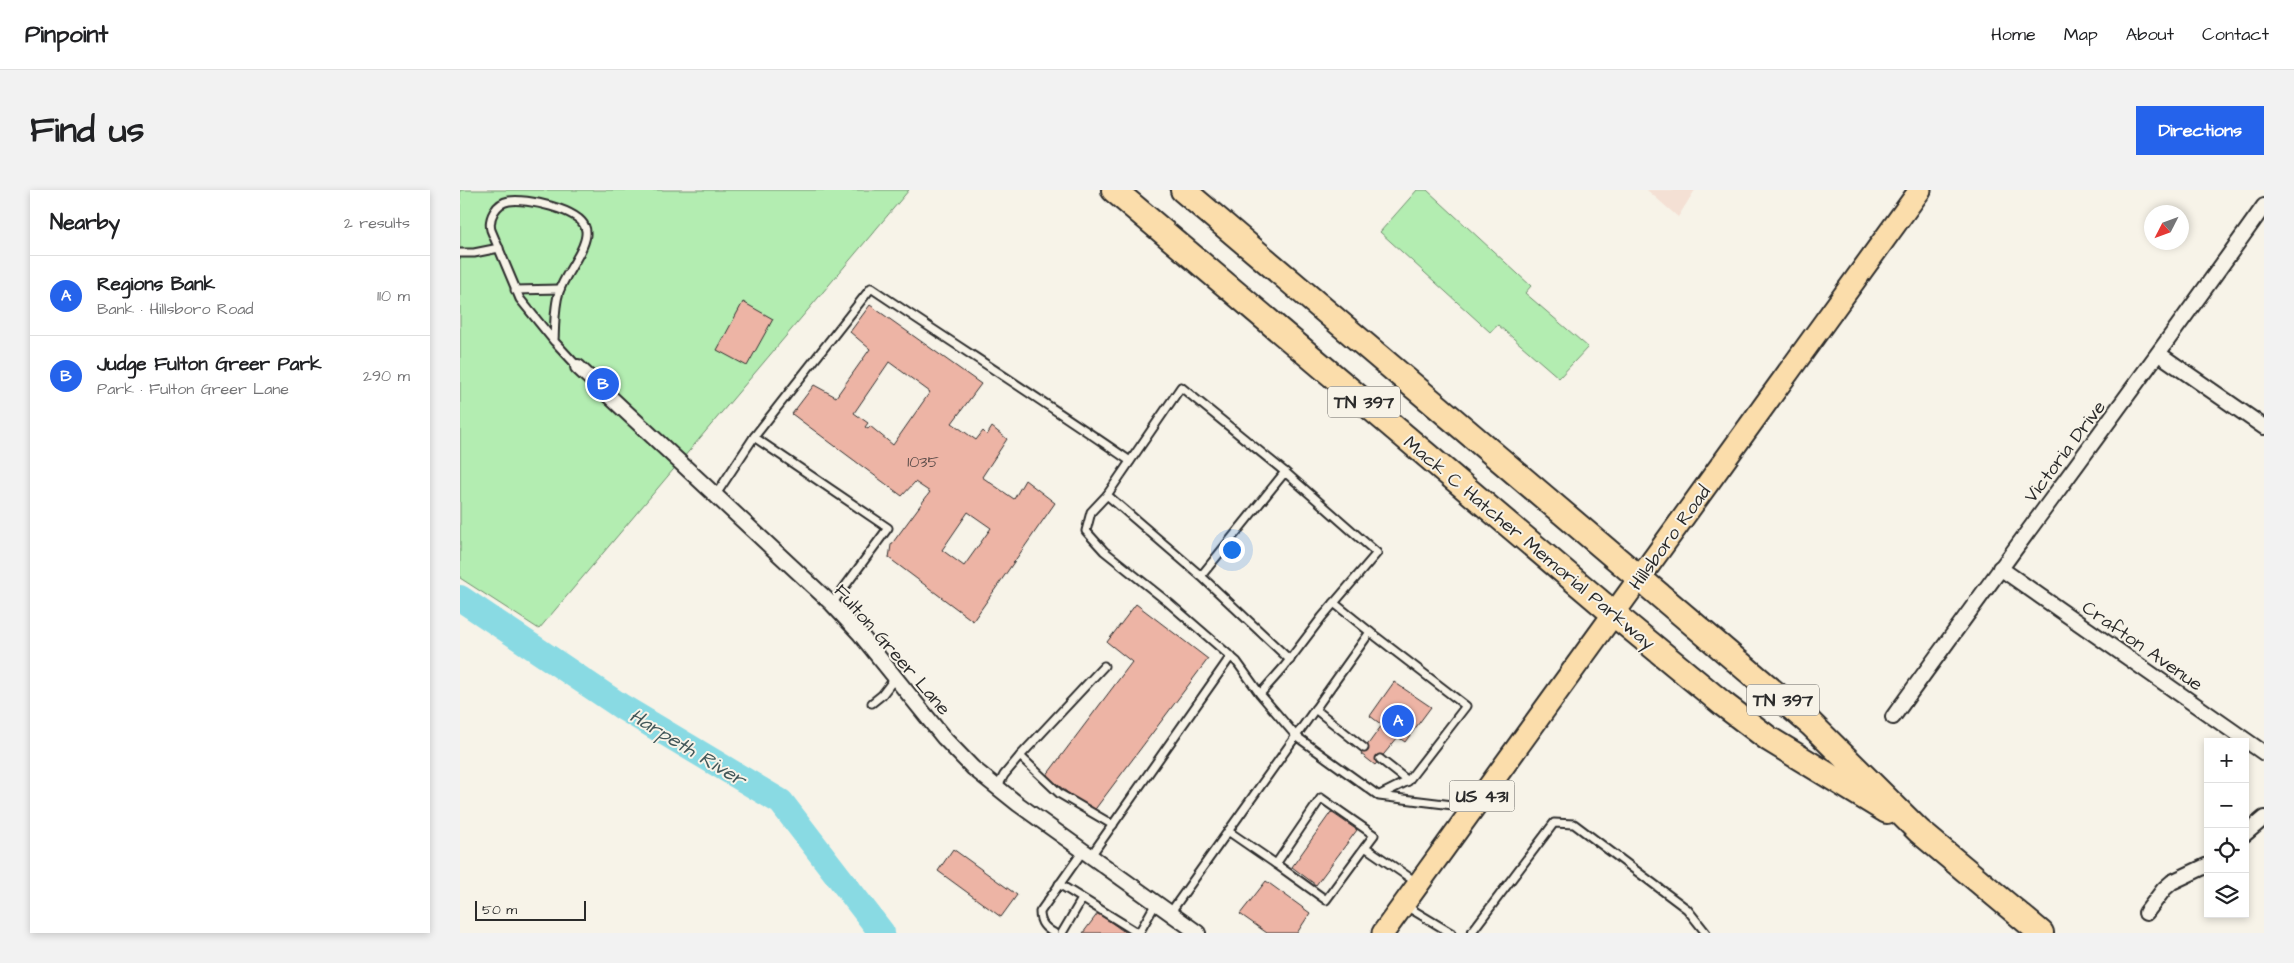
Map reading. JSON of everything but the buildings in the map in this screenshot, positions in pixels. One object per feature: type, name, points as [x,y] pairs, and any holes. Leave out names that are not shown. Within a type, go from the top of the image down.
[{"type":"highway","name":"Mack C Hatcher Memorial Parkway","points":[[1114,190],[1614,614],[1769,739],[1919,831]]},
{"type":"highway","name":"Mack C Hatcher Memorial Parkway","points":[[1183,190],[1811,724],[1919,831],[2041,933]]},
{"type":"main road","name":"Hillsboro Road","points":[[1383,933],[1920,190]]},
{"type":"street","name":"Victoria Drive","points":[[1893,717],[2000,568],[2159,354],[2264,206]]},
{"type":"street","points":[[2159,354],[2264,427]]},
{"type":"street","name":"Fulton Greer Lane","points":[[578,367],[832,604],[860,634],[955,750],[997,788],[1198,933]]},
{"type":"street","name":"Crafton Avenue","points":[[2000,568],[2264,752]]},
{"type":"street","points":[[2249,831],[2264,818]]},
{"type":"street","points":[[2146,912],[2172,882],[2204,867]]},
{"type":"lane","points":[[554,341],[560,289],[587,236],[584,224],[578,216],[562,209],[522,201],[507,201],[495,210],[490,222],[516,290],[524,307],[554,341],[578,367]]},
{"type":"lane","points":[[460,253],[474,253],[499,248]]},
{"type":"lane","points":[[715,496],[754,437],[871,288],[1022,389],[1054,408],[1130,461]]},
{"type":"lane","points":[[516,290],[560,289]]},
{"type":"lane","points":[[1260,694],[1377,553],[1285,472],[1181,387],[1107,495],[1091,512],[1086,531],[1104,552],[1231,656],[1260,694],[1296,736],[1379,796],[1474,807]]},
{"type":"lane","points":[[754,437],[888,528],[832,604]]},
{"type":"lane","points":[[1201,576],[1285,472]]},
{"type":"lane","points":[[1107,495],[1201,576],[1290,660]]},
{"type":"lane","points":[[1334,603],[1466,706],[1408,781],[1379,796]]},
{"type":"lane","points":[[1170,913],[1370,632]]},
{"type":"lane","points":[[1054,933],[1046,928],[1040,920],[1040,912],[1059,884],[1114,825],[1231,656]]},
{"type":"lane","points":[[997,788],[1004,775],[1020,756],[1104,666]]},
{"type":"lane","points":[[872,703],[882,695],[895,678]]},
{"type":"lane","points":[[1315,708],[1364,748]]},
{"type":"lane","points":[[1020,756],[1060,794],[1114,825]]},
{"type":"lane","points":[[1380,759],[1408,781]]},
{"type":"lane","points":[[1228,831],[1326,900],[1374,835],[1321,798],[1276,864]]},
{"type":"lane","points":[[1471,933],[1554,823],[1574,824],[1687,910],[1706,933]]},
{"type":"lane","points":[[1365,847],[1419,884]]},
{"type":"lane","points":[[1059,884],[1138,933],[1156,903]]},
{"type":"lane","points":[[1062,933],[1082,899]]},
{"type":"lane","points":[[1404,904],[1451,933]]},
{"type":"shaded area","points":[[1647,190],[1695,190],[1678,217]]},
{"type":"green space","points":[[460,190],[909,190],[539,629],[460,578]]},
{"type":"green space","points":[[1417,190],[1427,190],[1531,286],[1525,293],[1588,347],[1559,378],[1498,325],[1490,332],[1380,232]]},
{"type":"waterway","name":"Harpeth River","points":[[460,598],[622,707],[781,802],[882,933]]},
{"type":"place","name":"Judge Fulton Greer Park","points":[[603,384]]},
{"type":"place","name":"Regions Bank","points":[[1398,721]]}]
